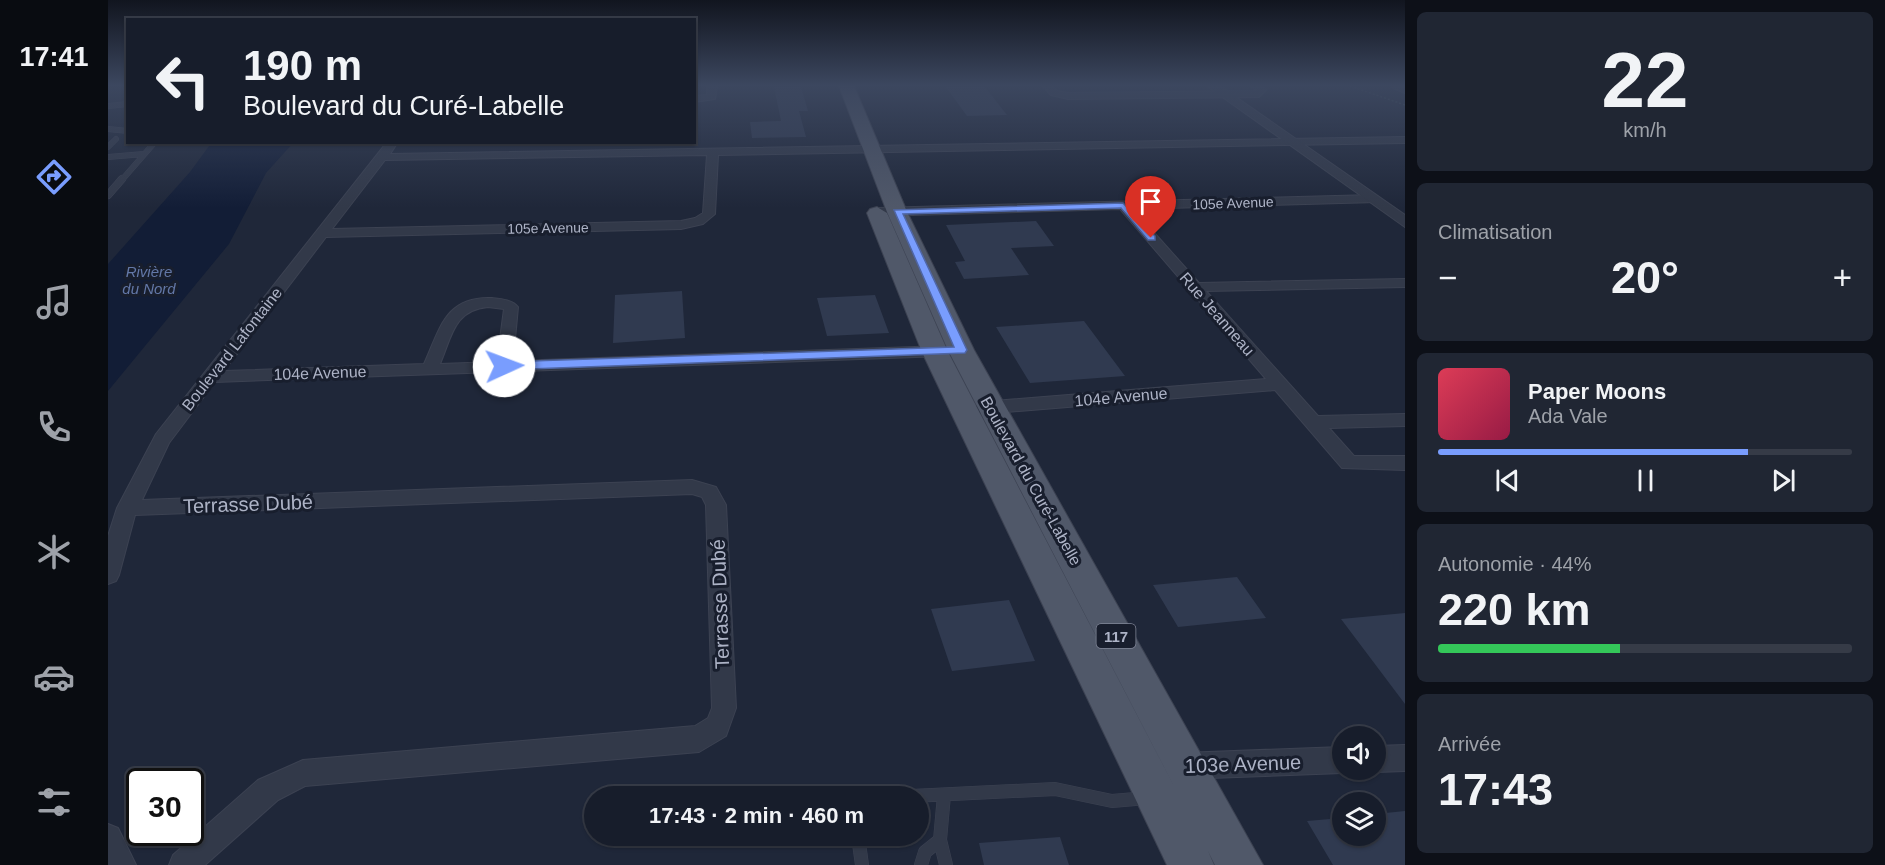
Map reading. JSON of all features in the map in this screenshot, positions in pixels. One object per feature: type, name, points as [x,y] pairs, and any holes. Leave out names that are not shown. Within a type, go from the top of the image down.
[{"type":"main road","name":"Boulevard du Curé-Labelle","points":[[851,126],[863,149]]},
{"type":"main road","name":"Boulevard du Curé-Labelle","points":[[857,126],[934,352],[976,409],[1188,766],[1240,865]]},
{"type":"main road","name":"Boulevard du Curé-Labelle","points":[[887,212],[961,350],[976,409],[1191,865]]},
{"type":"street","points":[[1270,126],[1405,222]]},
{"type":"street","points":[[382,157],[1405,140]]},
{"type":"street","name":"Boulevard Lafontaine","points":[[108,575],[115,541],[135,486],[162,439],[392,144]]},
{"type":"street","name":"105e Avenue","points":[[323,233],[681,225],[699,221],[709,214],[713,152]]},
{"type":"street","name":"105e Avenue","points":[[887,212],[1373,199]]},
{"type":"street","name":"Rue Jeanneau","points":[[1123,206],[1349,463],[1405,463]]},
{"type":"street","points":[[1194,287],[1405,283]]},
{"type":"street","points":[[430,369],[453,316],[458,310],[468,305],[503,303],[511,307],[512,315],[504,366]]},
{"type":"street","name":"104e Avenue","points":[[211,377],[961,350]]},
{"type":"street","name":"104e Avenue","points":[[976,409],[1279,384]]},
{"type":"street","points":[[1312,422],[1405,420]]},
{"type":"street","name":"Terrasse Dubé","points":[[127,508],[692,487],[709,492],[716,505],[724,708],[717,727],[699,739],[303,773],[268,790],[183,865]]},
{"type":"street","points":[[1386,759],[1405,758]]},
{"type":"street","name":"103e Avenue","points":[[1151,782],[1188,766],[1332,760]]},
{"type":"street","points":[[108,838],[122,865]]},
{"type":"lane","points":[[108,129],[126,130]]},
{"type":"lane","points":[[108,147],[116,139]]},
{"type":"lane","points":[[108,195],[152,144]]},
{"type":"lane","points":[[108,157],[144,154]]},
{"type":"lane","points":[[929,795],[1055,789],[1112,801],[1151,782]]},
{"type":"lane","points":[[944,795],[940,840],[946,865]]},
{"type":"lane","points":[[921,865],[925,852],[940,840]]},
{"type":"lane","points":[[859,846],[862,865]]},
{"type":"water","name":"Rivière du Nord","points":[[211,144],[292,144],[266,173],[229,244],[108,391],[108,264],[190,172]]},
{"type":"building","points":[[751,126],[803,126],[806,137],[752,138]]},
{"type":"building","points":[[1036,221],[1054,246],[1011,248],[1029,275],[964,279],[955,262],[965,261],[946,225]]},
{"type":"building","points":[[682,291],[685,338],[613,343],[615,295]]},
{"type":"building","points":[[875,295],[889,333],[827,336],[817,298]]},
{"type":"building","points":[[1084,321],[1125,376],[1030,383],[996,327]]},
{"type":"building","points":[[1237,577],[1266,618],[1178,627],[1153,585]]},
{"type":"building","points":[[1009,600],[1035,661],[952,671],[931,609]]},
{"type":"building","points":[[1405,613],[1405,704],[1341,619]]},
{"type":"building","points":[[1405,811],[1405,865],[1333,865],[1307,821],[1332,819],[1332,846],[1386,846],[1386,813]]},
{"type":"building","points":[[1060,837],[1069,865],[984,865],[979,843]]},
{"type":"route","points":[[504,366],[961,350],[897,212],[1123,206],[1151,238]]}]
